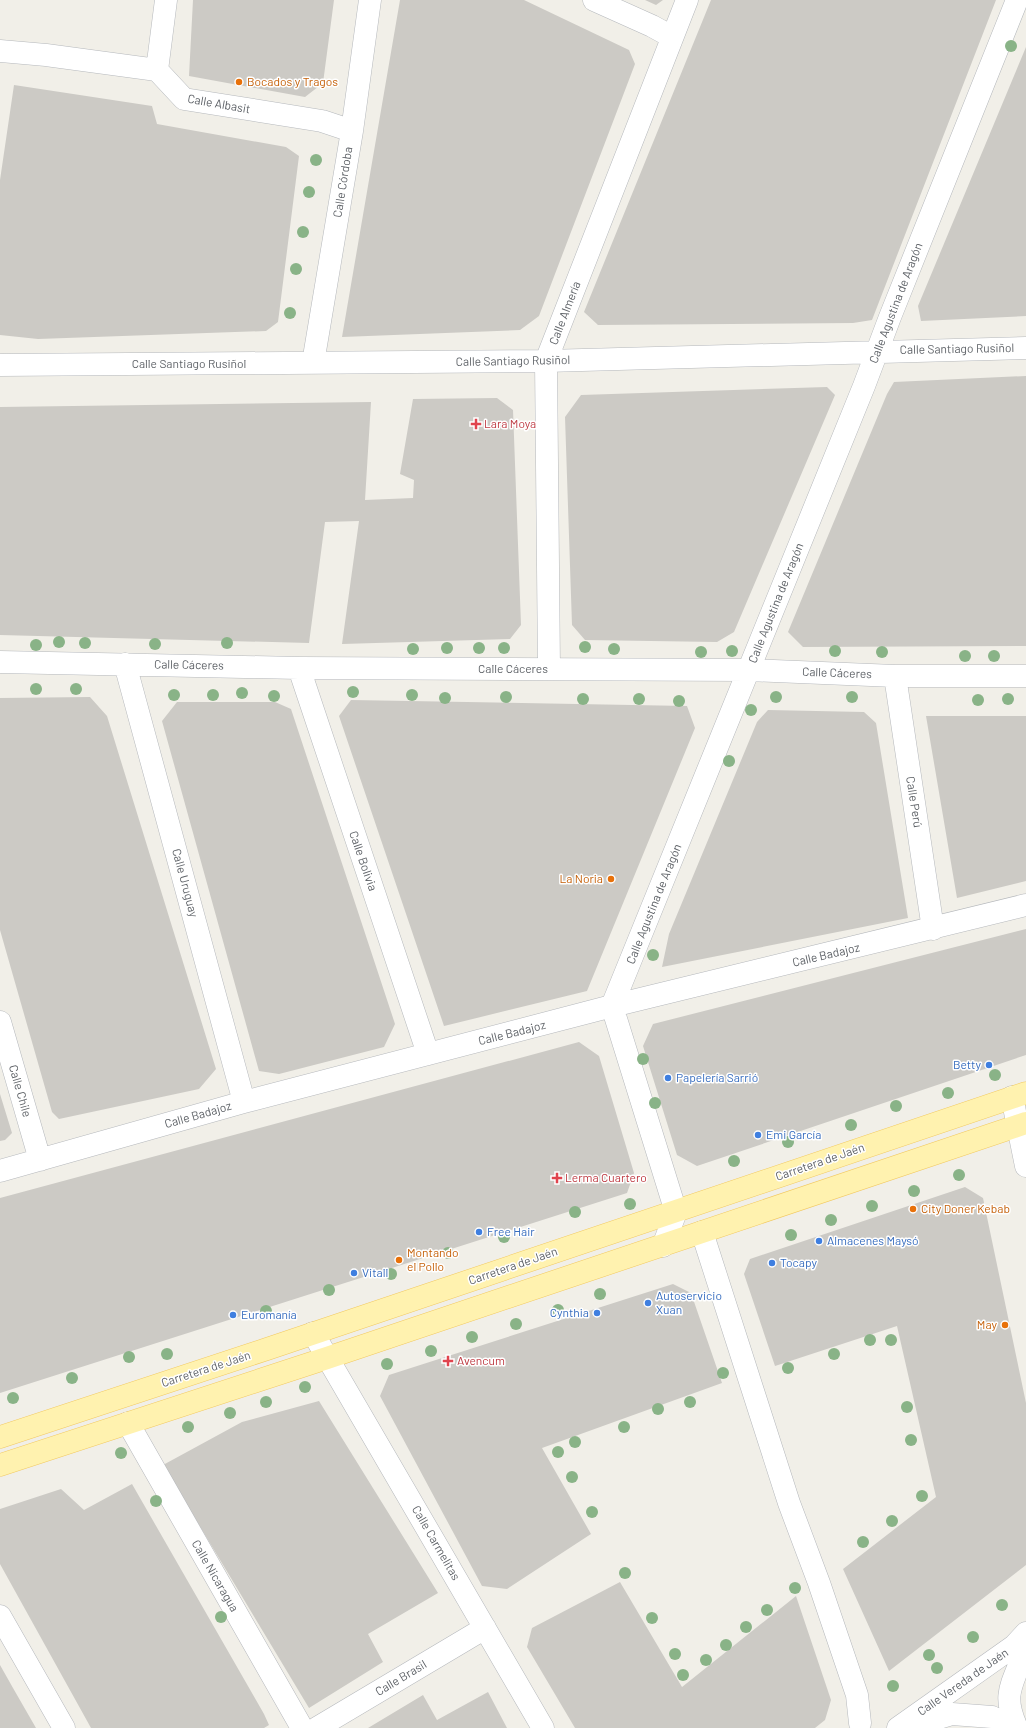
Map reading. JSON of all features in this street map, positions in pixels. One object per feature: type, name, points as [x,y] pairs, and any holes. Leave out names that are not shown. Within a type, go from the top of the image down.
[{"type":"main road","name":"Carretera de Jaén","points":[[0,1437],[676,1212],[1019,1095]]},
{"type":"main road","points":[[0,1464],[327,1358],[1022,1124]]},
{"type":"street","points":[[0,51],[46,55],[157,70],[166,0]]},
{"type":"street","name":"Calle Córdoba","points":[[313,363],[352,131],[370,0]]},
{"type":"street","points":[[594,0],[652,26],[672,37]]},
{"type":"street","name":"Calle Almería","points":[[549,669],[546,361],[687,0]]},
{"type":"street","name":"Calle Agustina de Aragón","points":[[612,1006],[864,386],[1017,0]]},
{"type":"street","name":"Calle Albasit","points":[[157,70],[184,99],[322,121],[352,131]]},
{"type":"street","name":"Calle Santiago Rusiñol","points":[[0,365],[546,361],[1026,348]]},
{"type":"street","name":"Calle Cáceres","points":[[0,662],[299,668],[749,670],[895,676],[1026,676]]},
{"type":"street","name":"Calle Uruguay","points":[[125,664],[244,1102]]},
{"type":"street","name":"Calle Bolivia","points":[[299,668],[428,1054]]},
{"type":"street","name":"Calle Perú","points":[[895,676],[933,929]]},
{"type":"street","name":"Calle Badajoz","points":[[0,1171],[244,1102],[612,1006],[1026,906]]},
{"type":"street","points":[[612,1006],[676,1212],[663,1246]]},
{"type":"street","name":"Calle Chile","points":[[0,1022],[40,1160]]},
{"type":"street","points":[[1019,1095],[1026,1166]]},
{"type":"street","points":[[702,1232],[789,1502],[820,1583],[857,1695],[860,1723]]},
{"type":"street","name":"Calle Carmelitas","points":[[313,1333],[543,1728]]},
{"type":"street","name":"Calle Nicaragua","points":[[128,1423],[302,1728]]},
{"type":"street","points":[[0,1616],[64,1728]]},
{"type":"street","name":"Calle Brasil","points":[[317,1728],[485,1628]]},
{"type":"street","name":"Calle Vereda de Jaén","points":[[898,1728],[1014,1646],[1026,1633]]},
{"type":"street","points":[[1016,1728],[1010,1713],[1008,1693],[1025,1655]]},
{"type":"street","name":"Calle Vereda de Jaén","points":[[905,1728],[952,1714],[992,1717],[1016,1728]]},
{"type":"building","points":[[193,0],[334,0],[323,83],[305,97],[189,76]]},
{"type":"building","points":[[400,0],[524,0],[629,50],[635,64],[539,316],[520,330],[342,337]]},
{"type":"building","points":[[645,0],[663,0],[656,5]]},
{"type":"building","points":[[711,0],[996,0],[872,320],[853,323],[598,325],[584,312]]},
{"type":"building","points":[[1026,47],[1026,316],[921,321],[918,306]]},
{"type":"building","points":[[14,85],[152,106],[157,124],[286,147],[299,156],[278,322],[266,331],[38,339],[0,335],[0,180]]},
{"type":"building","points":[[1026,376],[1026,646],[803,647],[788,632],[887,394],[894,382]]},
{"type":"building","points":[[827,387],[835,395],[734,632],[717,642],[585,640],[572,625],[565,417],[581,395]]},
{"type":"building","points":[[497,398],[513,410],[521,625],[510,639],[342,644],[359,521],[325,522],[309,643],[0,635],[0,407],[371,402],[365,500],[413,498],[414,480],[400,474],[413,399]]},
{"type":"building","points":[[90,697],[107,716],[216,1069],[199,1089],[59,1119],[52,1112],[0,930],[0,698]]},
{"type":"building","points":[[351,700],[687,706],[695,728],[587,991],[444,1026],[339,716]]},
{"type":"building","points":[[177,702],[275,702],[291,709],[395,1024],[384,1047],[279,1074],[259,1071],[162,721]]},
{"type":"building","points":[[768,710],[864,712],[876,723],[908,918],[662,967],[669,934],[757,722]]},
{"type":"building","points":[[926,716],[1026,716],[1026,881],[957,898]]},
{"type":"building","points":[[1026,929],[1026,1055],[697,1166],[677,1155],[643,1046],[653,1024]]},
{"type":"building","points":[[579,1042],[599,1056],[634,1173],[627,1193],[0,1393],[0,1198]]},
{"type":"building","points":[[0,1094],[12,1133],[5,1140],[0,1141]]},
{"type":"building","points":[[965,1187],[983,1198],[1026,1403],[1026,1565],[889,1671],[843,1569],[936,1497],[897,1326],[775,1366],[744,1274],[750,1259]]},
{"type":"building","points":[[673,1284],[691,1293],[722,1383],[542,1448],[591,1534],[507,1589],[482,1586],[380,1396],[389,1375]]},
{"type":"building","points":[[319,1401],[438,1593],[368,1634],[383,1662],[309,1708],[163,1465],[242,1422]]},
{"type":"building","points":[[132,1484],[264,1714],[269,1725],[264,1728],[91,1728],[0,1564],[0,1509],[61,1489],[84,1510]]},
{"type":"building","points":[[620,1582],[682,1687],[796,1596],[831,1700],[825,1720],[815,1728],[575,1728],[527,1647],[532,1628]]},
{"type":"building","points":[[0,1665],[13,1688],[36,1728],[0,1728]]},
{"type":"building","points":[[488,1692],[507,1728],[368,1728],[423,1695],[437,1720]]},
{"type":"place","name":"Bocados y Tragos","points":[[239,82]]},
{"type":"place","name":"Lara Moya","points":[[476,424]]},
{"type":"place","name":"La Noria","points":[[611,879]]},
{"type":"place","name":"Betty","points":[[989,1065]]},
{"type":"place","name":"Papelería Sarrió","points":[[668,1078]]},
{"type":"place","name":"Emi García","points":[[758,1135]]},
{"type":"place","name":"Lerma Cuartero","points":[[557,1178]]},
{"type":"place","name":"City Doner Kebab","points":[[913,1209]]},
{"type":"place","name":"Free Hair","points":[[479,1232]]},
{"type":"place","name":"Almacenes Maysó","points":[[819,1241]]},
{"type":"place","name":"Montando el Pollo","points":[[399,1260]]},
{"type":"place","name":"Tocapy","points":[[772,1263]]},
{"type":"place","name":"Vitall","points":[[354,1273]]},
{"type":"place","name":"Autoservicio Xuan","points":[[648,1303]]},
{"type":"place","name":"Cynthia","points":[[597,1313]]},
{"type":"place","name":"Euromanía","points":[[233,1315]]},
{"type":"place","name":"May","points":[[1005,1325]]},
{"type":"place","name":"Avencum","points":[[448,1361]]}]
